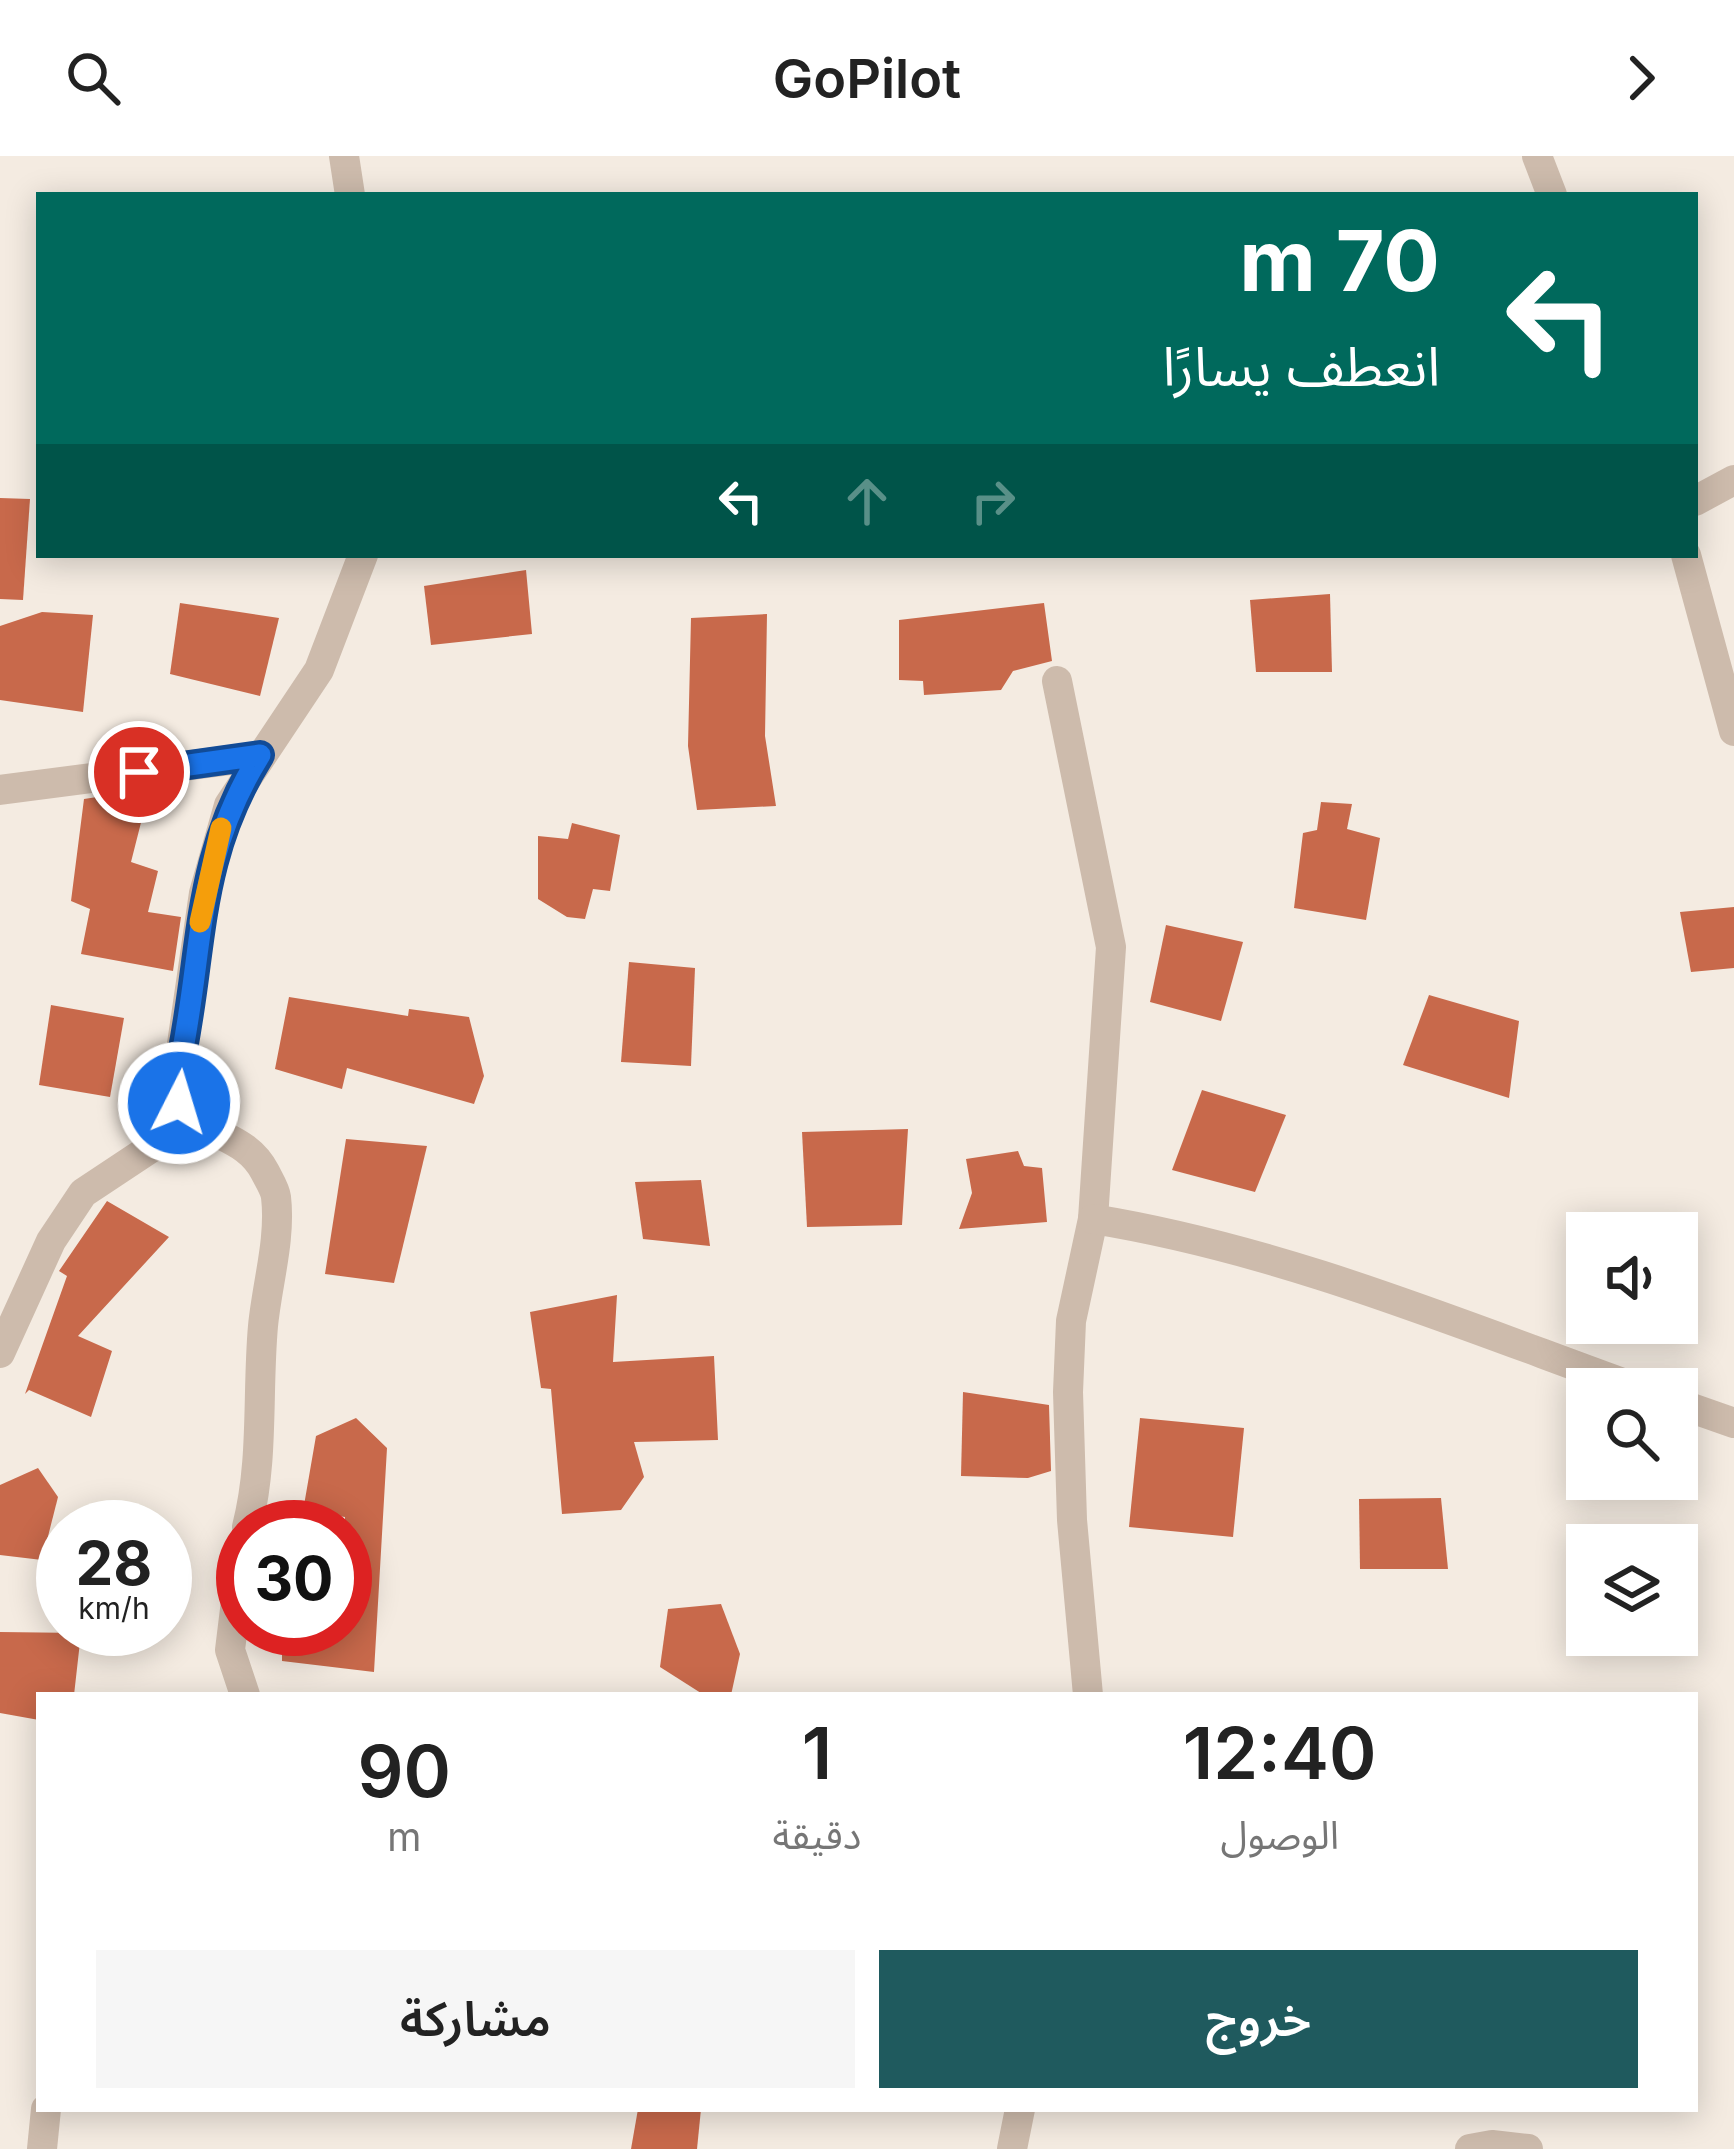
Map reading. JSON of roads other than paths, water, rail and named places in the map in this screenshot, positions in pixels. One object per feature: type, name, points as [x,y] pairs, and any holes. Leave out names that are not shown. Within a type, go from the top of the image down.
[{"type":"street","points":[[344,156],[350,192]]},
{"type":"street","points":[[1538,156],[1551,192]]},
{"type":"street","points":[[1698,499],[1734,480]]},
{"type":"street","points":[[254,1500],[276,1193],[262,1165],[241,1145],[193,1120],[179,1103],[177,1078],[204,893],[230,805],[320,670],[362,558]]},
{"type":"street","points":[[1687,558],[1734,730]]},
{"type":"street","points":[[1057,681],[1111,947],[1093,1219],[1071,1322],[1068,1392],[1072,1520],[1088,1692]]},
{"type":"street","points":[[0,790],[260,755]]},
{"type":"street","points":[[0,1353],[51,1240],[74,1205],[108,1173],[193,1120]]},
{"type":"street","points":[[1093,1219],[1159,1230],[1338,1278],[1582,1368]]},
{"type":"street","points":[[1698,1410],[1734,1423]]},
{"type":"street","points":[[232,1656],[243,1692]]},
{"type":"street","points":[[42,2149],[46,2112]]},
{"type":"street","points":[[1012,2149],[1019,2112]]},
{"type":"street","points":[[1470,2149],[1528,2149]]}]
